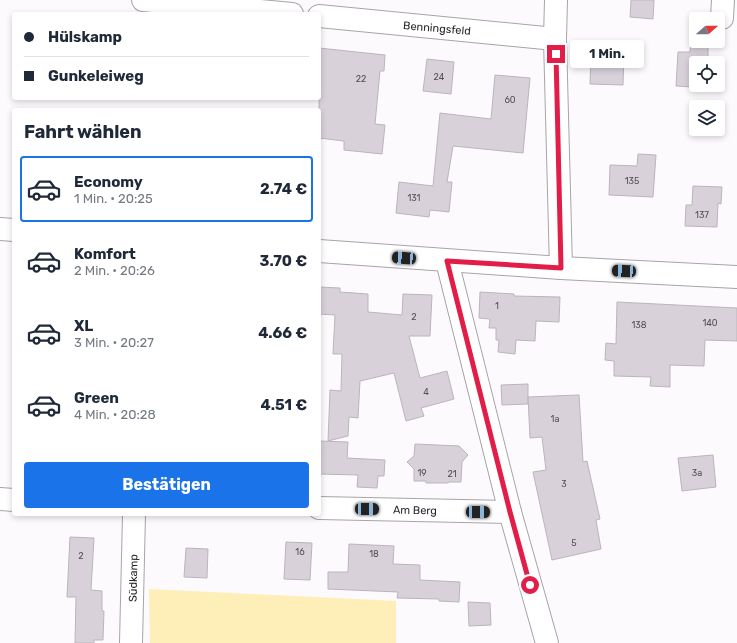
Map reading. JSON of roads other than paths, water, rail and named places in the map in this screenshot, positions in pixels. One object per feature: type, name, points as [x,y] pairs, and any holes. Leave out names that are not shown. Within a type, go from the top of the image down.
[{"type":"street","points":[[143,0],[271,12]]},
{"type":"street","points":[[556,0],[555,39],[561,268]]},
{"type":"street","name":"Benningsfeld","points":[[321,16],[555,39]]},
{"type":"street","points":[[0,229],[12,230]]},
{"type":"street","points":[[321,251],[447,261],[737,277]]},
{"type":"street","points":[[447,261],[510,512],[547,643]]},
{"type":"street","points":[[0,499],[12,500]]},
{"type":"street","name":"Am Berg","points":[[321,508],[510,512]]},
{"type":"street","name":"Südkamp","points":[[131,643],[134,516]]}]
